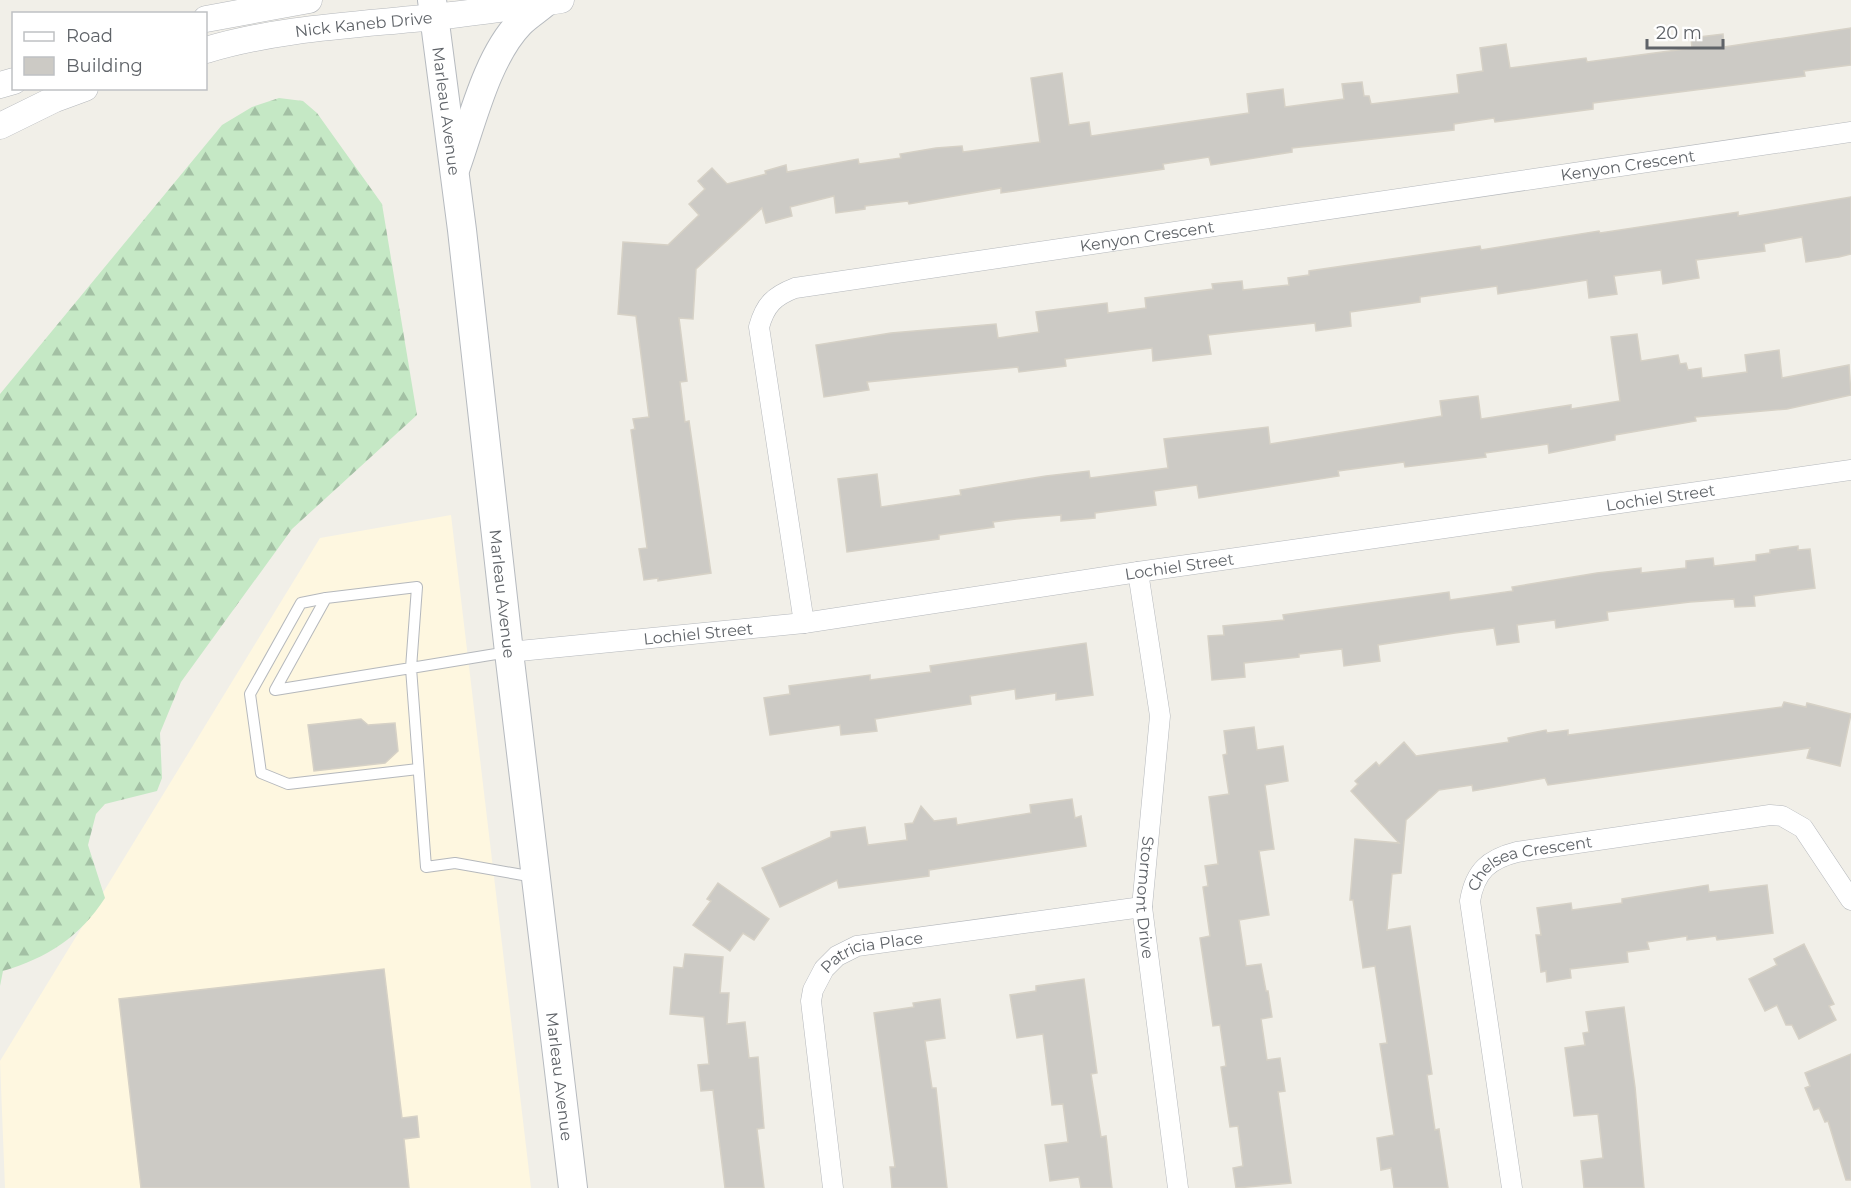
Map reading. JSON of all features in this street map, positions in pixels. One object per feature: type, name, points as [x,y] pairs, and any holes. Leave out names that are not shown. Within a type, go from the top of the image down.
[{"type":"main road","points":[[454,172],[484,87],[505,42],[521,22],[554,1]]},
{"type":"main road","name":"Marleau Avenue","points":[[433,9],[573,1188]]},
{"type":"street","name":"Nick Kaneb Drive","points":[[207,19],[309,0]]},
{"type":"street","name":"Nick Kaneb Drive","points":[[207,50],[230,43],[433,9],[554,1]]},
{"type":"street","points":[[0,126],[55,99],[80,90]]},
{"type":"street","name":"Kenyon Crescent","points":[[804,623],[759,327],[764,309],[777,295],[795,288],[1851,132]]},
{"type":"street","name":"Lochiel Street","points":[[509,652],[804,623],[1137,572],[1851,470]]},
{"type":"street","name":"Stormont Drive","points":[[1137,572],[1160,716],[1142,908],[1178,1188]]},
{"type":"street","name":"Chelsea Crescent","points":[[1512,1188],[1470,901],[1479,872],[1490,861],[1517,852],[1770,815],[1782,816],[1803,828],[1851,900]]},
{"type":"street","name":"Patricia Place","points":[[833,1188],[811,1010],[813,990],[818,978],[837,956],[857,946],[1142,908]]},
{"type":"lane","points":[[418,769],[288,784],[261,773],[250,694],[301,603],[417,587],[411,668],[426,867],[455,863],[537,878]]},
{"type":"lane","points":[[327,598],[275,690],[509,652]]},
{"type":"shaded area","points":[[451,515],[531,1188],[5,1188],[0,1061],[320,538]]},
{"type":"green space","points":[[279,98],[303,101],[317,113],[382,204],[417,415],[292,529],[181,682],[160,733],[162,778],[157,791],[105,804],[96,814],[88,845],[105,898],[85,924],[61,944],[34,960],[3,971],[0,986],[0,394],[222,125],[252,107]]},
{"type":"building","points":[[1851,28],[1851,65],[1804,71],[1805,76],[1593,103],[1593,109],[1495,122],[1494,118],[1454,124],[1454,130],[1292,148],[1292,152],[1211,165],[1209,157],[1163,164],[1164,169],[1001,193],[1001,188],[909,204],[908,201],[865,206],[865,209],[836,213],[834,196],[790,207],[792,216],[766,223],[762,208],[696,269],[693,319],[679,318],[687,381],[680,382],[685,422],[689,421],[711,573],[658,581],[658,578],[644,580],[639,549],[647,548],[631,430],[635,429],[633,419],[649,417],[636,316],[618,314],[623,242],[668,245],[699,215],[689,204],[705,189],[698,181],[712,168],[727,184],[766,174],[765,171],[786,165],[787,172],[858,159],[859,164],[901,158],[900,154],[936,148],[962,146],[963,152],[1040,142],[1031,78],[1062,73],[1069,125],[1089,122],[1091,136],[1249,113],[1247,94],[1283,89],[1285,107],[1344,99],[1342,84],[1362,82],[1364,96],[1369,96],[1371,104],[1459,93],[1457,75],[1483,71],[1480,48],[1506,44],[1510,68],[1586,58],[1587,62],[1692,48],[1691,38],[1723,34],[1724,47]]},
{"type":"building","points":[[1851,197],[1851,254],[1839,257],[1806,262],[1802,237],[1764,244],[1765,251],[1696,260],[1699,278],[1663,284],[1661,270],[1614,276],[1617,294],[1589,298],[1587,280],[1498,294],[1497,286],[1420,297],[1420,302],[1350,312],[1351,326],[1316,331],[1315,323],[1208,335],[1211,354],[1153,361],[1152,348],[1065,359],[1066,366],[1019,372],[1018,367],[867,382],[869,390],[824,397],[816,345],[891,333],[996,324],[998,338],[1039,332],[1036,312],[1107,303],[1108,313],[1146,308],[1145,298],[1213,289],[1212,284],[1242,281],[1243,290],[1289,285],[1288,278],[1309,275],[1309,271],[1480,246],[1481,250],[1738,212],[1738,216]]},
{"type":"building","points":[[1637,334],[1641,361],[1678,355],[1680,364],[1686,363],[1688,370],[1701,368],[1702,378],[1747,372],[1745,355],[1779,350],[1782,378],[1849,365],[1851,395],[1787,409],[1695,417],[1696,421],[1615,435],[1615,440],[1549,453],[1548,444],[1485,453],[1486,457],[1405,467],[1404,462],[1338,471],[1339,476],[1199,498],[1197,485],[1154,491],[1156,505],[1095,513],[1095,518],[1061,521],[1061,515],[993,522],[994,527],[939,535],[939,539],[847,552],[838,479],[877,474],[881,507],[961,495],[960,490],[1046,476],[1089,471],[1090,478],[1168,468],[1164,439],[1268,427],[1270,444],[1442,416],[1440,401],[1478,396],[1481,419],[1571,405],[1571,409],[1620,401],[1611,337]]},
{"type":"building","points":[[1798,546],[1798,550],[1810,549],[1815,588],[1754,596],[1755,606],[1735,607],[1734,599],[1607,612],[1608,620],[1556,628],[1555,620],[1517,625],[1519,642],[1497,645],[1494,628],[1378,645],[1380,661],[1344,666],[1342,649],[1299,654],[1299,657],[1244,663],[1245,677],[1212,680],[1208,636],[1224,635],[1223,626],[1284,620],[1283,615],[1449,592],[1450,600],[1513,591],[1512,587],[1597,573],[1641,568],[1641,573],[1686,568],[1686,561],[1713,558],[1714,566],[1756,561],[1756,555],[1770,553],[1770,550]]},
{"type":"building","points":[[1086,643],[1093,695],[1056,700],[1056,693],[1016,699],[1015,689],[970,696],[971,704],[875,719],[877,731],[841,735],[840,725],[770,735],[764,698],[790,694],[789,686],[870,675],[870,680],[931,672],[930,666]]},
{"type":"building","points":[[1784,702],[1806,707],[1807,703],[1851,714],[1840,766],[1807,758],[1810,748],[1548,785],[1545,778],[1473,791],[1472,785],[1439,790],[1406,820],[1401,873],[1392,874],[1387,930],[1410,926],[1432,1074],[1427,1075],[1435,1130],[1439,1129],[1448,1188],[1394,1188],[1391,1168],[1381,1170],[1377,1138],[1394,1135],[1380,1044],[1387,1043],[1375,966],[1363,968],[1353,900],[1350,900],[1355,839],[1399,843],[1351,791],[1358,784],[1355,781],[1376,762],[1379,766],[1404,742],[1416,756],[1509,742],[1508,738],[1546,730],[1547,733],[1568,730],[1568,735],[1782,707]]},
{"type":"building","points":[[361,719],[368,725],[395,723],[398,751],[385,763],[314,771],[308,725]]},
{"type":"building","points":[[1254,727],[1257,750],[1283,746],[1288,781],[1265,785],[1274,849],[1259,851],[1269,915],[1239,920],[1246,966],[1261,964],[1266,991],[1268,991],[1272,1017],[1261,1019],[1267,1060],[1280,1058],[1285,1091],[1278,1092],[1291,1183],[1236,1188],[1233,1168],[1243,1166],[1238,1126],[1230,1127],[1221,1067],[1226,1066],[1220,1025],[1213,1026],[1200,938],[1210,936],[1203,887],[1208,886],[1205,866],[1218,864],[1209,797],[1229,794],[1223,755],[1227,754],[1224,731]]},
{"type":"building","points":[[1072,799],[1075,818],[1081,816],[1086,846],[929,870],[929,876],[839,888],[837,880],[780,907],[762,868],[831,837],[831,832],[865,827],[868,845],[907,840],[905,824],[913,823],[921,806],[934,821],[956,818],[957,825],[1031,813],[1030,805]]},
{"type":"building","points":[[718,883],[769,919],[754,940],[743,933],[730,951],[693,925],[711,901],[707,899]]},
{"type":"building","points":[[1708,885],[1709,892],[1767,885],[1773,933],[1717,940],[1716,936],[1687,940],[1687,936],[1647,942],[1649,949],[1627,952],[1628,962],[1570,969],[1571,978],[1547,982],[1546,971],[1541,972],[1536,935],[1541,935],[1537,908],[1571,903],[1572,910],[1622,903],[1622,899]]},
{"type":"building","points":[[1804,944],[1834,1004],[1829,1006],[1836,1020],[1799,1039],[1792,1025],[1786,1025],[1777,1005],[1765,1011],[1749,979],[1777,965],[1774,959]]},
{"type":"building","points":[[685,954],[723,957],[720,993],[729,993],[727,1024],[745,1022],[749,1058],[758,1057],[764,1128],[757,1129],[764,1188],[725,1188],[713,1090],[701,1091],[698,1065],[709,1064],[704,1017],[670,1014],[674,967],[683,968]]},
{"type":"building","points":[[384,969],[402,1118],[417,1116],[419,1137],[404,1139],[409,1188],[141,1188],[119,999]]},
{"type":"building","points":[[1084,979],[1097,1073],[1091,1074],[1101,1137],[1106,1136],[1112,1188],[1081,1188],[1079,1177],[1050,1181],[1045,1145],[1068,1142],[1063,1104],[1052,1105],[1043,1034],[1017,1038],[1010,995],[1036,991],[1036,986]]},
{"type":"building","points":[[940,999],[945,1038],[925,1041],[932,1088],[936,1088],[947,1188],[892,1188],[890,1167],[895,1167],[874,1013],[914,1007],[913,1003]]},
{"type":"building","points":[[1624,1007],[1635,1087],[1644,1188],[1584,1188],[1581,1161],[1603,1158],[1598,1114],[1574,1116],[1565,1048],[1585,1045],[1583,1033],[1589,1032],[1586,1012]]},
{"type":"building","points":[[1851,1054],[1851,1180],[1846,1180],[1828,1121],[1825,1122],[1819,1108],[1814,1110],[1805,1088],[1810,1086],[1805,1073]]}]
